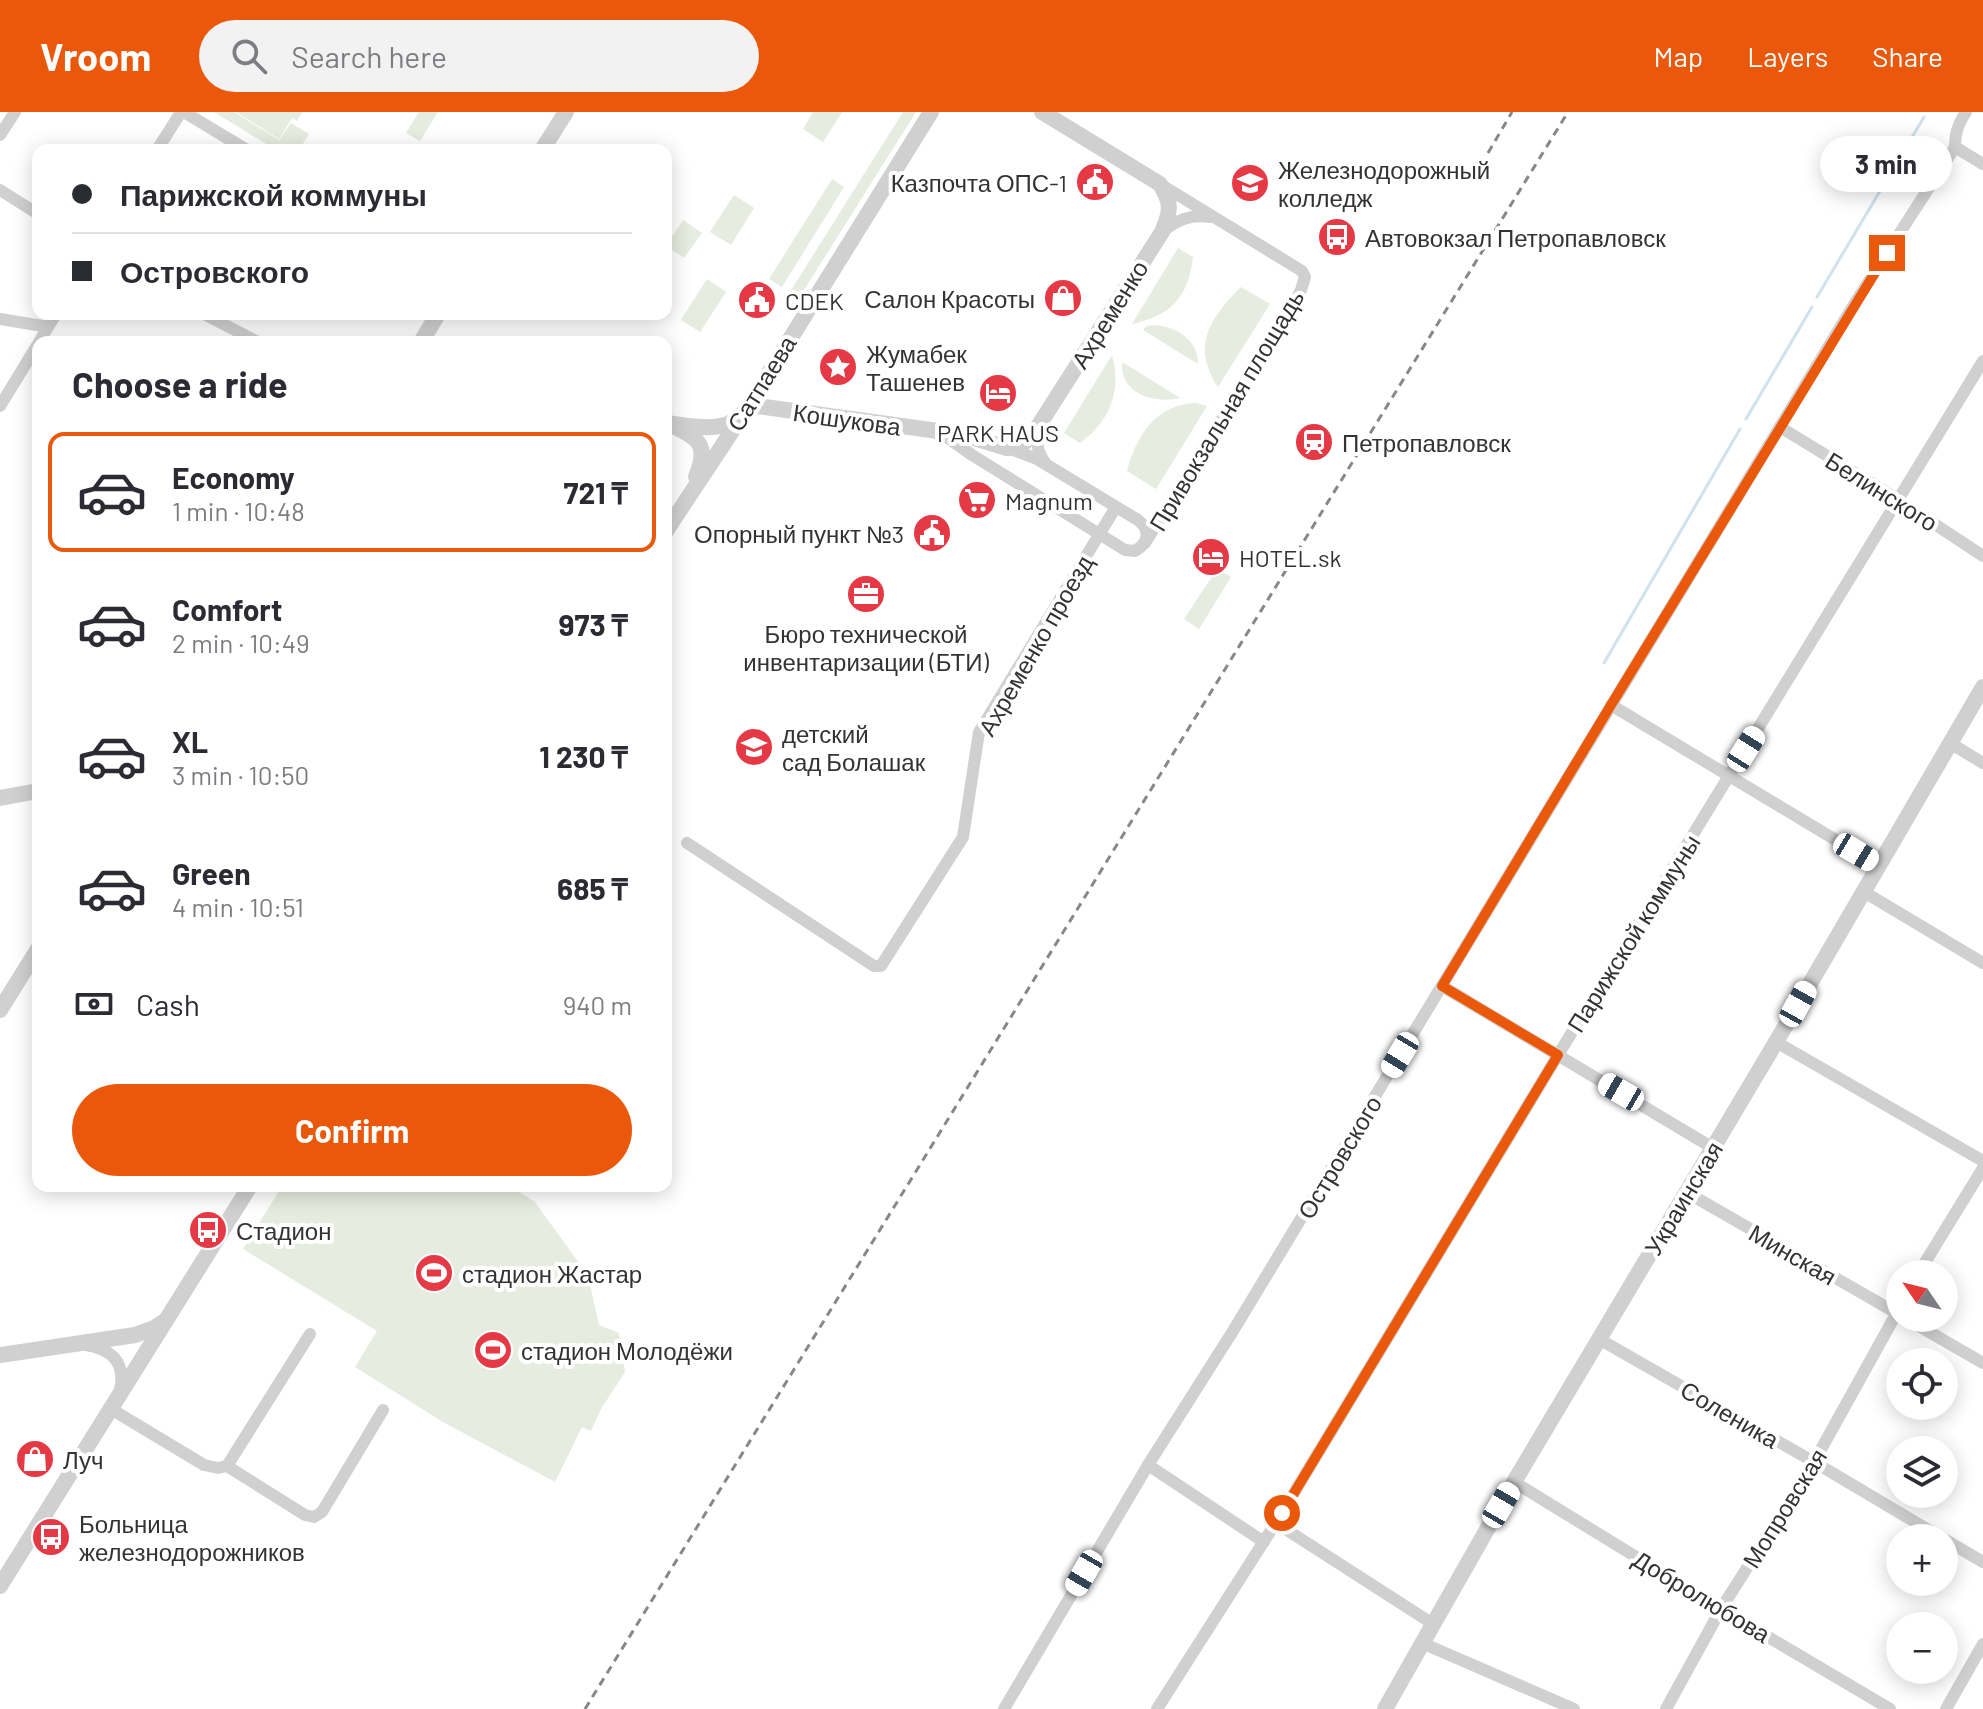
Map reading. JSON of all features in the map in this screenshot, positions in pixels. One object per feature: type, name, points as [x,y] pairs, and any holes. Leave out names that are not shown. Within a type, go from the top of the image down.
[{"type":"street","points":[[0,135],[15,112]]},
{"type":"street","points":[[546,144],[566,112]]},
{"type":"street","name":"Сатпаева","points":[[672,522],[746,410],[931,112]]},
{"type":"street","points":[[1042,112],[1216,218]]},
{"type":"street","name":"Островского","points":[[1004,1709],[1148,1465],[1233,1331],[1853,306],[1955,147],[1958,124],[1966,112]]},
{"type":"street","points":[[162,144],[187,113],[237,144]]},
{"type":"street","points":[[1955,147],[1983,164]]},
{"type":"street","name":"Ахременко","points":[[1007,448],[1018,446],[1028,439],[1039,425],[1162,232],[1170,208],[1160,184]]},
{"type":"street","points":[[0,190],[32,210]]},
{"type":"street","points":[[1162,232],[1185,218],[1216,218]]},
{"type":"street","name":"Привокзальная площадь","points":[[1145,543],[1295,302],[1304,282],[1302,271],[1216,218]]},
{"type":"street","points":[[0,319],[48,327]]},
{"type":"street","points":[[42,336],[52,320]]},
{"type":"street","points":[[216,320],[246,336]]},
{"type":"street","points":[[0,406],[32,353]]},
{"type":"street","name":"Парижской коммуны","points":[[1157,1709],[1276,1523],[1983,361]]},
{"type":"street","name":"Кошукова","points":[[672,424],[728,424],[746,410],[758,406],[938,431],[1007,448]]},
{"type":"street","points":[[1039,425],[1037,443],[1046,464]]},
{"type":"street","points":[[699,426],[718,437],[716,456]]},
{"type":"street","points":[[672,427],[696,438],[701,446],[701,463],[688,497]]},
{"type":"street","name":"Белинского","points":[[1780,427],[1983,556]]},
{"type":"street","name":"Кошукова","points":[[938,431],[1129,551],[1145,543]]},
{"type":"street","points":[[1007,448],[1046,464],[1144,525],[1147,532],[1145,543]]},
{"type":"street","name":"Ахременко проезд","points":[[687,843],[874,966],[881,966],[963,837],[979,732],[1116,507]]},
{"type":"street","name":"Украинская","points":[[1385,1709],[1514,1482],[1983,687]]},
{"type":"street","points":[[1611,705],[1879,866]]},
{"type":"street","points":[[1950,743],[1983,763]]},
{"type":"street","points":[[0,798],[32,792]]},
{"type":"street","points":[[1864,892],[1983,963]]},
{"type":"street","points":[[0,1010],[32,959]]},
{"type":"street","points":[[1442,986],[1713,1148]]},
{"type":"street","points":[[1776,1042],[1983,1161]]},
{"type":"street","points":[[1927,1260],[1983,1168]]},
{"type":"street","points":[[0,1586],[246,1192]]},
{"type":"street","name":"Минская","points":[[1686,1192],[1886,1305]]},
{"type":"street","points":[[0,1355],[135,1335],[166,1320]]},
{"type":"street","name":"Мопровская","points":[[1666,1709],[1721,1609],[1814,1462],[1889,1332]]},
{"type":"street","name":"Минская","points":[[1932,1332],[1983,1363]]},
{"type":"street","points":[[227,1466],[310,1334]]},
{"type":"street","name":"Соленика","points":[[1599,1339],[1919,1524]]},
{"type":"street","points":[[72,1344],[100,1348],[117,1361],[121,1383],[112,1406]]},
{"type":"street","points":[[112,1406],[204,1465],[227,1466],[305,1515],[314,1517],[319,1515],[383,1410]]},
{"type":"street","points":[[1148,1465],[1264,1542]]},
{"type":"street","name":"Добролюбова","points":[[1514,1482],[1890,1709]]},
{"type":"street","points":[[1276,1523],[1433,1624]]},
{"type":"street","name":"Соленика","points":[[1958,1547],[1983,1562]]},
{"type":"street","points":[[1422,1643],[1574,1709]]},
{"type":"street","points":[[1946,1709],[1983,1644]]},
{"type":"shaded area","points":[[214,112],[234,112],[279,140],[291,123],[309,134],[303,144],[266,144]]},
{"type":"shaded area","points":[[236,112],[302,112],[297,121],[292,118],[279,139]]},
{"type":"shaded area","points":[[419,112],[438,112],[420,141],[406,133]]},
{"type":"shaded area","points":[[813,112],[842,112],[823,142],[803,129]]},
{"type":"shaded area","points":[[903,112],[916,112],[799,298],[790,292]]},
{"type":"shaded area","points":[[832,179],[844,187],[782,287],[769,279]]},
{"type":"shaded area","points":[[734,195],[754,208],[731,245],[710,232]]},
{"type":"shaded area","points":[[683,220],[702,233],[684,258],[672,250],[672,237]]},
{"type":"shaded area","points":[[1178,248],[1193,257],[1182,294],[1157,316],[1132,324]]},
{"type":"shaded area","points":[[707,279],[726,292],[700,332],[681,320]]},
{"type":"shaded area","points":[[1241,287],[1270,304],[1218,387],[1210,372],[1205,345],[1213,321]]},
{"type":"shaded area","points":[[1157,325],[1179,332],[1191,342],[1198,364],[1143,330],[1147,326]]},
{"type":"shaded area","points":[[1112,355],[1115,381],[1111,404],[1099,425],[1080,443],[1064,433]]},
{"type":"shaded area","points":[[1122,362],[1180,398],[1150,398],[1140,394],[1127,382]]},
{"type":"shaded area","points":[[1196,403],[1207,406],[1156,489],[1127,471],[1136,446],[1150,424],[1170,409]]},
{"type":"shaded area","points":[[1217,569],[1231,577],[1199,629],[1184,619]]},
{"type":"shaded area","name":"стадион Молодёжи","points":[[278,1192],[519,1192],[534,1201],[588,1275],[599,1325],[619,1333],[625,1372],[591,1431],[582,1427],[555,1482],[443,1422],[355,1367],[377,1331],[243,1249]]},
{"type":"waterway","points":[[1817,297],[1924,117]]},
{"type":"waterway","points":[[1746,419],[1812,307]]},
{"type":"waterway","points":[[1604,663],[1740,429]]},
{"type":"railway","points":[[1488,153],[1512,112]]},
{"type":"railway","points":[[585,1709],[1568,112]]},
{"type":"place","name":"Казпочта ОПС-1","points":[[1095,182]]},
{"type":"place","name":"Железнодорожный колледж","points":[[1250,183]]},
{"type":"place","name":"Автовокзал Петропавловск","points":[[1337,237]]},
{"type":"place","name":"Салон Красоты","points":[[1063,298]]},
{"type":"place","name":"CDEK","points":[[757,300]]},
{"type":"place","name":"Жумабек Ташенев","points":[[838,367]]},
{"type":"place","name":"PARK HAUS","points":[[998,393]]},
{"type":"place","name":"Петропавловск","points":[[1314,442]]},
{"type":"place","name":"Magnum","points":[[977,500]]},
{"type":"place","name":"Опорный пункт №3","points":[[932,533]]},
{"type":"place","name":"HOTEL.sk","points":[[1211,557]]},
{"type":"place","name":"Бюро технической инвентаризации (БТИ)","points":[[866,594]]},
{"type":"place","name":"детский сад Болашак","points":[[754,747]]},
{"type":"place","name":"Стадион","points":[[208,1230]]},
{"type":"place","name":"стадион Жастар","points":[[434,1273]]},
{"type":"place","name":"стадион Молодёжи","points":[[493,1350]]},
{"type":"place","name":"Луч","points":[[35,1459]]},
{"type":"place","name":"Больница железнодорожников","points":[[51,1537]]},
{"type":"route","points":[[1282,1513],[1558,1055],[1442,986],[1887,253]]}]
